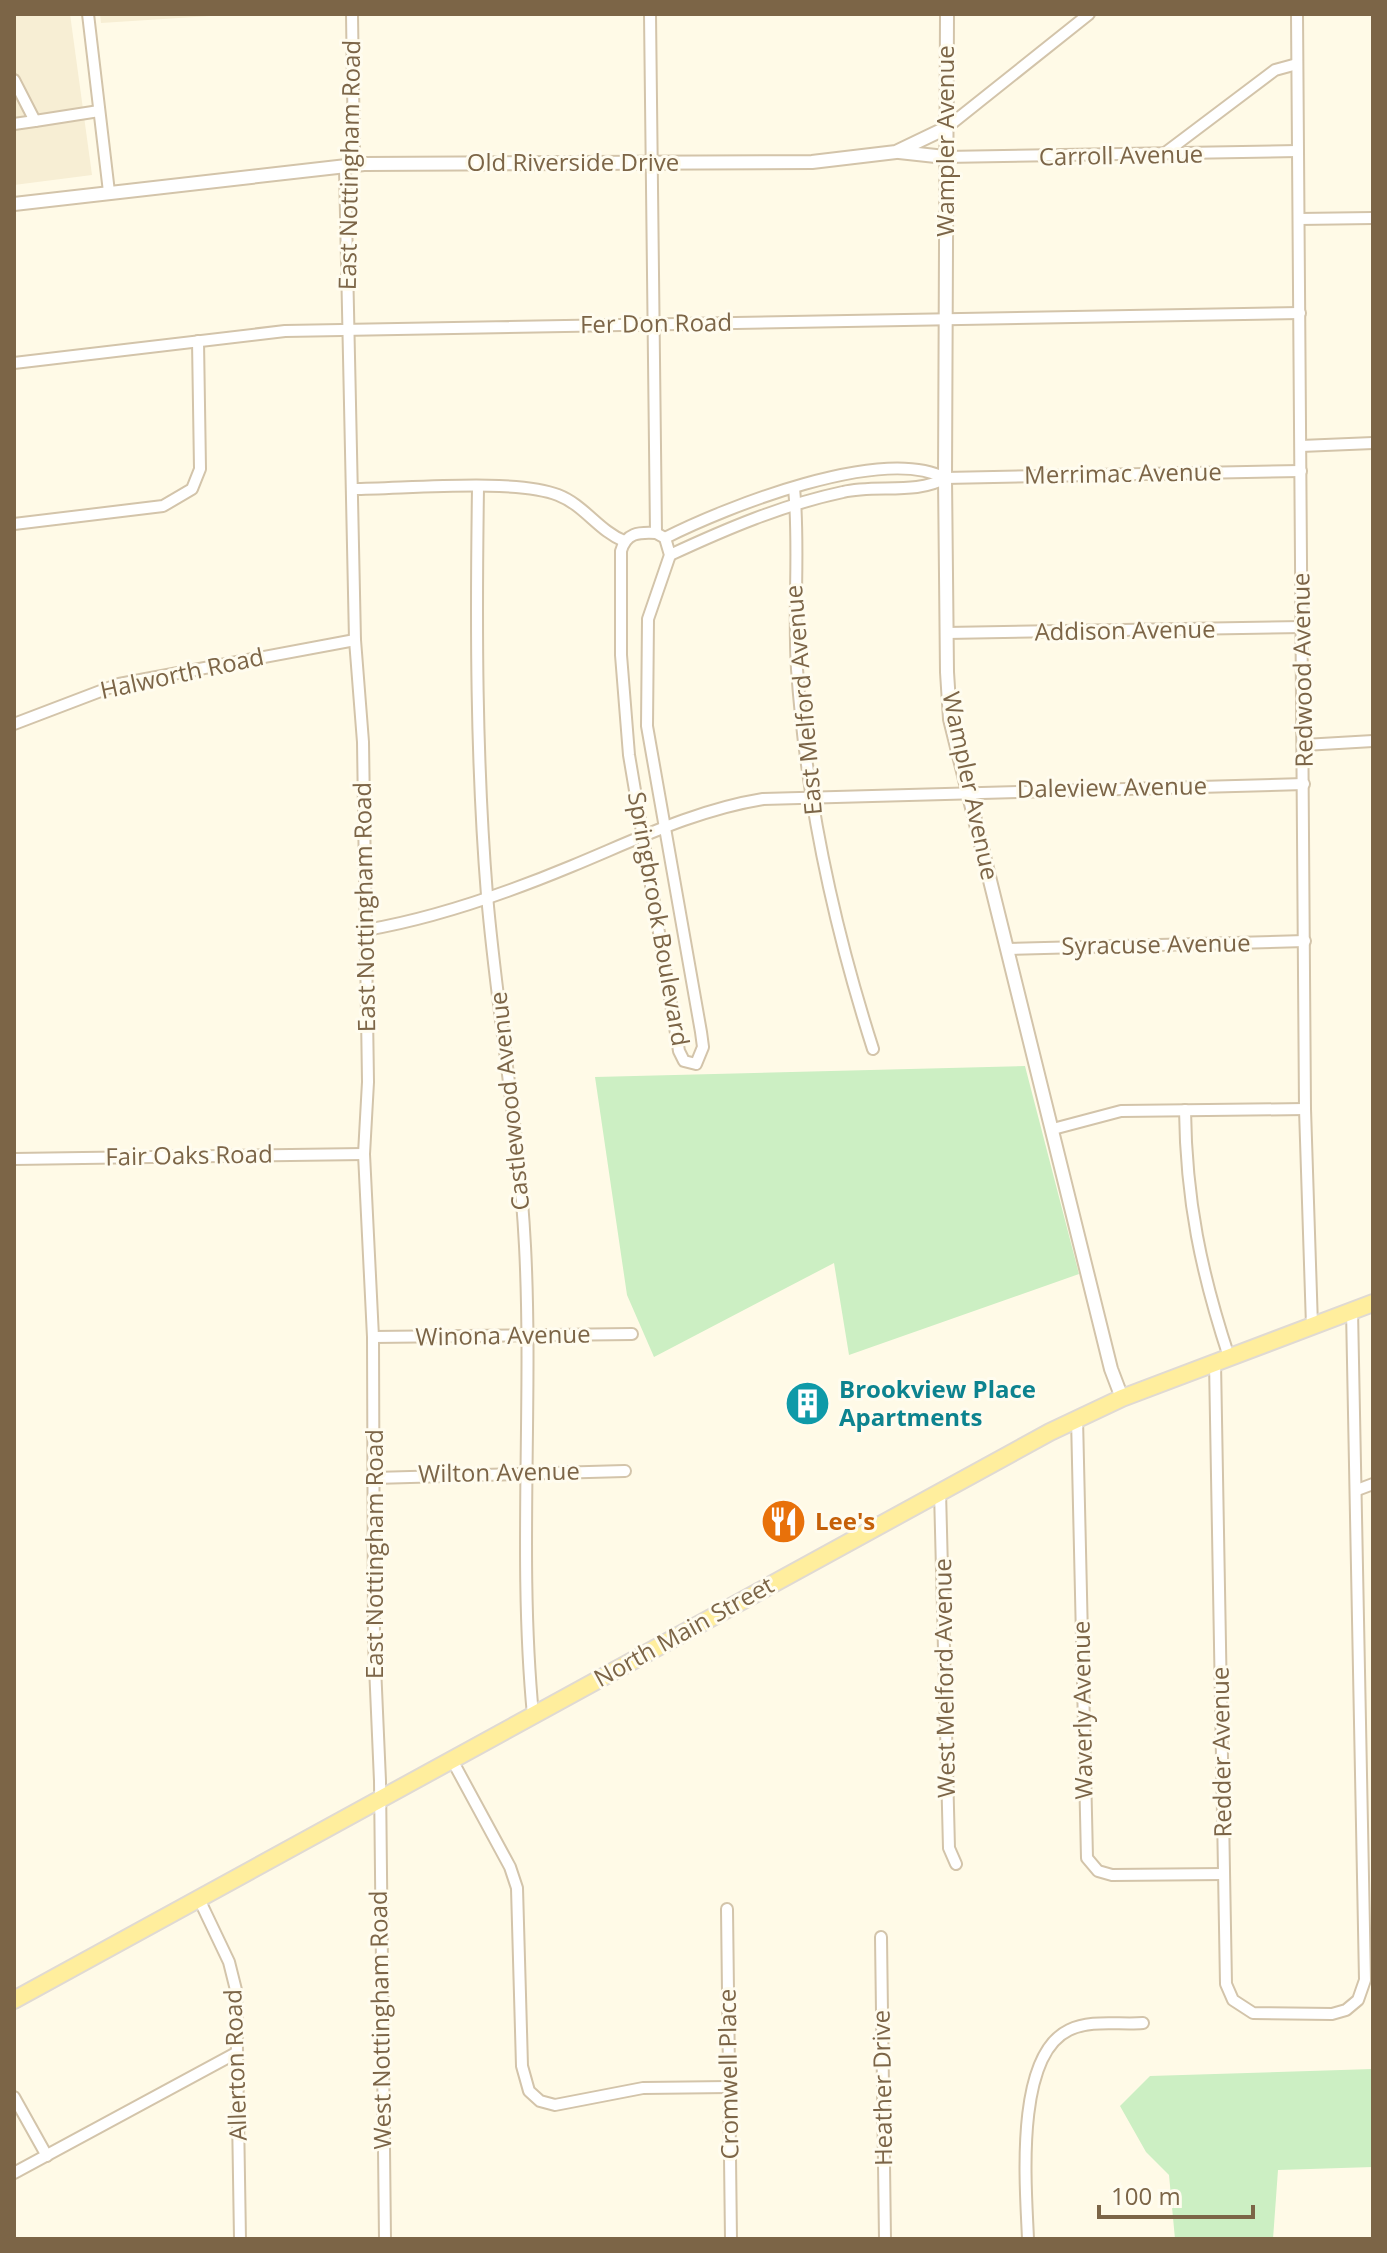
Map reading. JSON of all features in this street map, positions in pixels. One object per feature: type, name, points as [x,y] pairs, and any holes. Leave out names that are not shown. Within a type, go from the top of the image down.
[{"type":"main road","name":"North Main Street","points":[[14,2000],[1077,1418],[1373,1303]]},
{"type":"street","points":[[88,14],[109,192]]},
{"type":"street","name":"East Nottingham Road","points":[[352,14],[354,154],[345,168],[355,640],[363,742],[368,1082],[364,1154],[373,1337],[378,1802]]},
{"type":"street","points":[[650,14],[660,536],[670,555]]},
{"type":"street","name":"Wampler Avenue","points":[[947,14],[945,478],[950,719],[1111,1369],[1122,1398]]},
{"type":"street","name":"Old Riverside Drive","points":[[14,204],[364,164],[812,162],[896,152],[946,128],[1089,14]]},
{"type":"street","name":"Redwood Avenue","points":[[1297,14],[1305,1109],[1312,1326]]},
{"type":"street","points":[[1161,156],[1275,70],[1297,64]]},
{"type":"street","points":[[14,80],[35,121]]},
{"type":"street","points":[[14,124],[99,111]]},
{"type":"street","name":"Carroll Avenue","points":[[945,157],[1161,156],[1298,151]]},
{"type":"street","points":[[896,152],[945,157]]},
{"type":"street","points":[[1299,219],[1373,218]]},
{"type":"street","name":"Fer Don Road","points":[[14,363],[273,332],[1300,313]]},
{"type":"street","points":[[14,524],[163,506],[187,494],[200,469],[198,341]]},
{"type":"street","points":[[1301,446],[1373,443]]},
{"type":"street","name":"Merrimac Avenue","points":[[660,536],[743,503],[863,472],[931,471],[945,478],[1301,471]]},
{"type":"street","name":"Merrimac Avenue","points":[[670,555],[795,504],[861,488],[933,485],[945,478]]},
{"type":"street","points":[[353,489],[524,487],[573,502],[613,537],[624,541],[632,534],[660,536]]},
{"type":"street","name":"Castlewood Avenue","points":[[478,488],[476,689],[487,898],[521,1184],[529,1335],[526,1475],[533,1715]]},
{"type":"street","name":"East Melford Avenue","points":[[794,488],[795,630],[809,795],[831,906],[873,1049]]},
{"type":"street","name":"Springbrook Boulevard","points":[[624,541],[623,696],[642,836],[668,968],[679,1051],[684,1061],[696,1064],[703,1047],[701,1032],[647,726],[645,669],[648,619],[670,555]]},
{"type":"street","name":"Addison Avenue","points":[[946,633],[1303,627]]},
{"type":"street","name":"Halworth Road","points":[[14,724],[119,684],[355,640]]},
{"type":"street","points":[[1304,745],[1373,741]]},
{"type":"street","name":"Daleview Avenue","points":[[366,930],[487,898],[664,826],[733,804],[809,795],[1304,784]]},
{"type":"street","name":"Syracuse Avenue","points":[[1007,949],[1305,941]]},
{"type":"street","points":[[1053,1129],[1121,1111],[1305,1109]]},
{"type":"street","name":"Redder Avenue","points":[[1185,1110],[1186,1162],[1195,1236],[1222,1360],[1226,1984],[1240,2007],[1253,2013],[1332,2014],[1351,2007],[1362,1994],[1365,1980],[1357,1490]]},
{"type":"street","name":"Fair Oaks Road","points":[[14,1159],[364,1154]]},
{"type":"street","points":[[1352,1310],[1357,1490],[1373,1484]]},
{"type":"street","name":"Winona Avenue","points":[[373,1337],[632,1334]]},
{"type":"street","name":"Waverly Avenue","points":[[1077,1418],[1087,1858],[1098,1871],[1112,1875],[1224,1874]]},
{"type":"street","name":"Wilton Avenue","points":[[374,1478],[625,1471]]},
{"type":"street","name":"West Melford Avenue","points":[[940,1491],[949,1848],[956,1864]]},
{"type":"street","points":[[452,1760],[510,1867],[517,1888],[522,2066],[529,2091],[540,2101],[555,2105],[643,2088],[729,2087]]},
{"type":"street","name":"West Nottingham Road","points":[[378,1802],[385,2239]]},
{"type":"street","name":"Allerton Road","points":[[199,1899],[232,1970],[236,1990],[240,2239]]},
{"type":"street","name":"Cromwell Place","points":[[727,1909],[731,2239]]},
{"type":"street","name":"Heather Drive","points":[[881,1937],[885,2239]]},
{"type":"street","points":[[1028,2239],[1028,2127],[1035,2086],[1048,2048],[1061,2035],[1079,2026],[1143,2023]]},
{"type":"street","points":[[14,2173],[236,2053]]},
{"type":"street","points":[[14,2097],[47,2156]]},
{"type":"shaded area","points":[[14,14],[70,14],[92,175],[14,185]]},
{"type":"shaded area","points":[[100,14],[241,14],[101,23]]},
{"type":"green space","points":[[1025,1066],[1079,1274],[849,1355],[834,1263],[654,1357],[627,1295],[595,1077]]},
{"type":"green space","points":[[1373,2069],[1373,2167],[1278,2170],[1273,2239],[1175,2239],[1169,2175],[1146,2152],[1120,2106],[1150,2076]]},
{"type":"place","name":"Brookview Place Apartments","points":[[808,1404]]},
{"type":"place","name":"Lee's","points":[[784,1522]]}]
